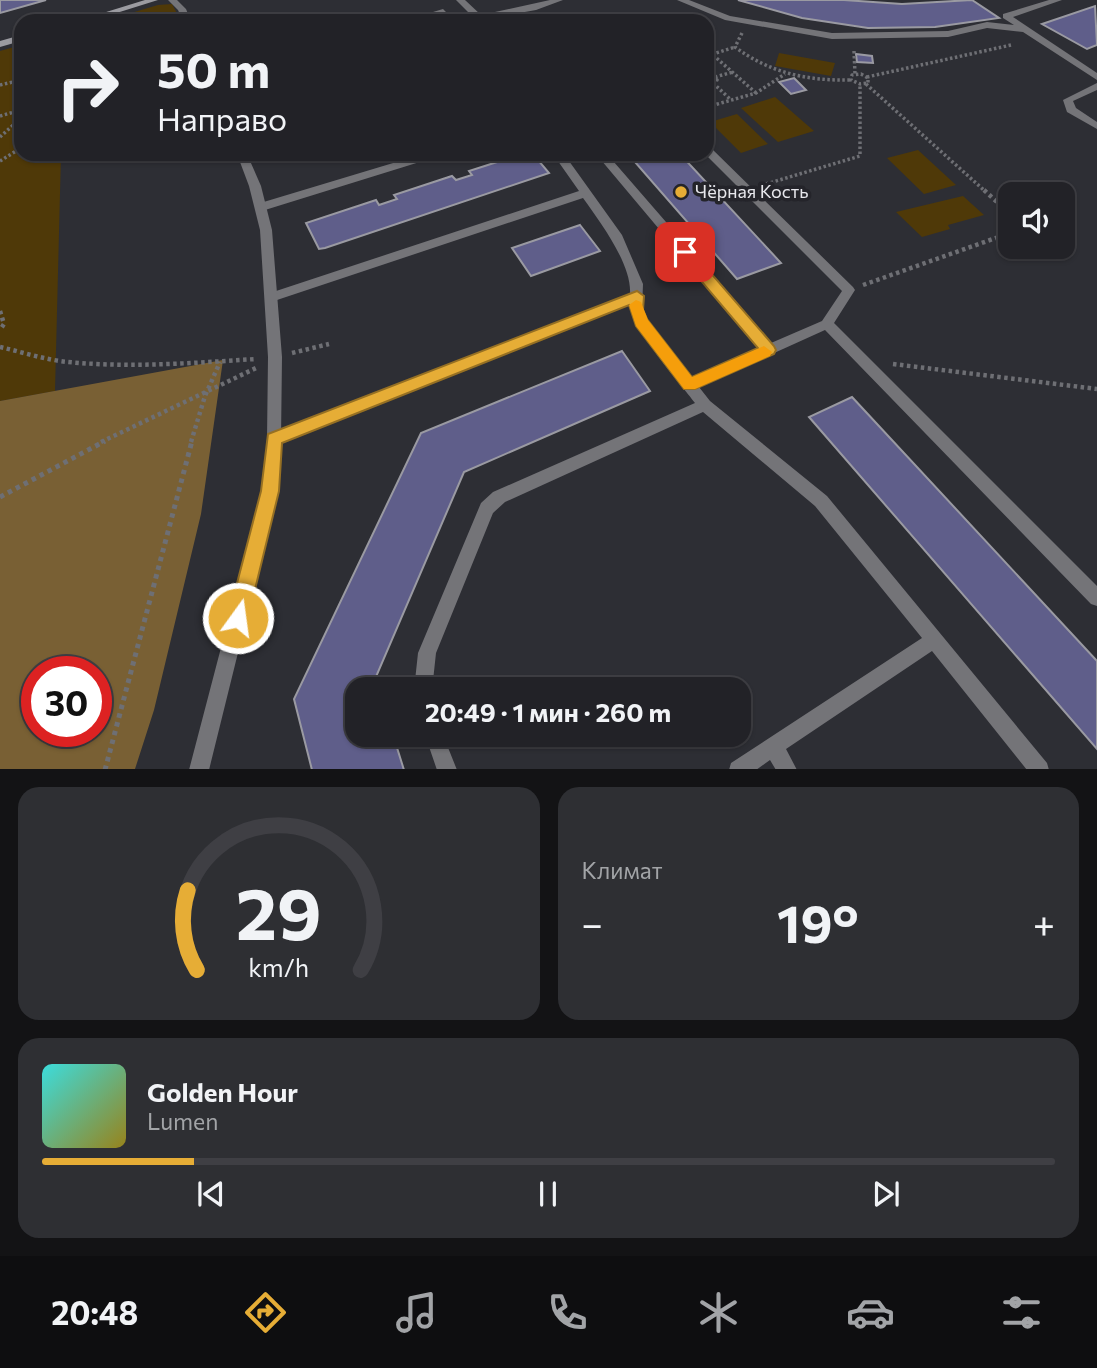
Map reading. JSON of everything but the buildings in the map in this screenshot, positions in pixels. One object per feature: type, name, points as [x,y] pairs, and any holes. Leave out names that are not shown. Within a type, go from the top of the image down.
[{"type":"main road","points":[[105,14],[154,0]]},
{"type":"street","points":[[172,0],[184,14]]},
{"type":"street","points":[[460,0],[475,14]]},
{"type":"street","points":[[504,14],[559,0]]},
{"type":"street","points":[[681,0],[747,22],[808,33],[854,36],[948,34],[987,26],[1025,29]]},
{"type":"street","points":[[1058,0],[1006,16],[1097,77]]},
{"type":"street","points":[[1097,86],[1068,100],[1072,110],[1097,126]]},
{"type":"street","points":[[689,385],[827,324],[849,290],[714,157]]},
{"type":"street","points":[[199,769],[270,491],[274,439],[275,357],[272,297],[261,207],[245,161]]},
{"type":"street","points":[[261,207],[412,161]]},
{"type":"street","points":[[563,161],[616,235],[637,284],[636,310],[641,322],[689,385],[705,405],[821,501],[1040,769]]},
{"type":"street","points":[[607,161],[768,350]]},
{"type":"street","points":[[272,297],[586,193]]},
{"type":"street","points":[[274,439],[637,296]]},
{"type":"street","points":[[827,324],[1097,598]]},
{"type":"street","points":[[424,677],[427,653],[487,508],[499,497],[705,405]]},
{"type":"street","points":[[738,769],[934,640]]},
{"type":"street","points":[[439,747],[447,769]]},
{"type":"street","points":[[773,747],[788,769]]},
{"type":"path","points":[[714,55],[735,47],[747,22]]},
{"type":"path","points":[[854,36],[855,74]]},
{"type":"path","points":[[851,80],[850,77],[855,74],[867,77],[1039,38]]},
{"type":"path","points":[[735,47],[760,64],[800,78],[851,80],[866,84],[998,203]]},
{"type":"path","points":[[714,56],[756,93]]},
{"type":"path","points":[[714,82],[715,77],[733,72]]},
{"type":"path","points":[[714,105],[756,93],[786,74]]},
{"type":"path","points":[[866,84],[869,81],[867,77]]},
{"type":"path","points":[[714,84],[731,100]]},
{"type":"path","points":[[746,190],[860,156],[860,84]]},
{"type":"path","points":[[0,136],[14,124]]},
{"type":"path","points":[[849,290],[998,237]]},
{"type":"path","points":[[0,311],[4,324],[0,330]]},
{"type":"path","points":[[0,347],[66,362],[153,366],[275,357],[329,344]]},
{"type":"path","points":[[0,497],[29,478],[205,396],[275,357]]},
{"type":"path","points":[[863,360],[1097,389]]},
{"type":"path","points":[[105,769],[112,751],[174,501],[205,396],[220,362]]},
{"type":"shaded area","points":[[172,4],[177,14],[128,14],[158,5]]},
{"type":"shaded area","points":[[14,47],[14,161],[61,161],[55,391],[0,401],[0,51]]},
{"type":"shaded area","points":[[779,53],[835,63],[831,76],[775,66]]},
{"type":"shaded area","points":[[775,97],[814,131],[778,142],[741,108]]},
{"type":"shaded area","points":[[737,114],[768,144],[741,153],[714,126],[714,121]]},
{"type":"shaded area","points":[[918,150],[956,185],[924,194],[887,158]]},
{"type":"shaded area","points":[[963,196],[984,215],[948,225],[950,229],[922,237],[896,212]]},
{"type":"shaded area","points":[[223,360],[201,514],[154,710],[135,769],[0,769],[0,401]]},
{"type":"slow traffic","points":[[636,305],[641,322],[689,385],[764,352]]},
{"type":"place","name":"Чёрная Кость","points":[[681,192]]},
{"type":"route","points":[[238,618],[270,491],[274,439],[637,296],[636,310],[641,322],[689,385],[768,350],[685,252]]}]
